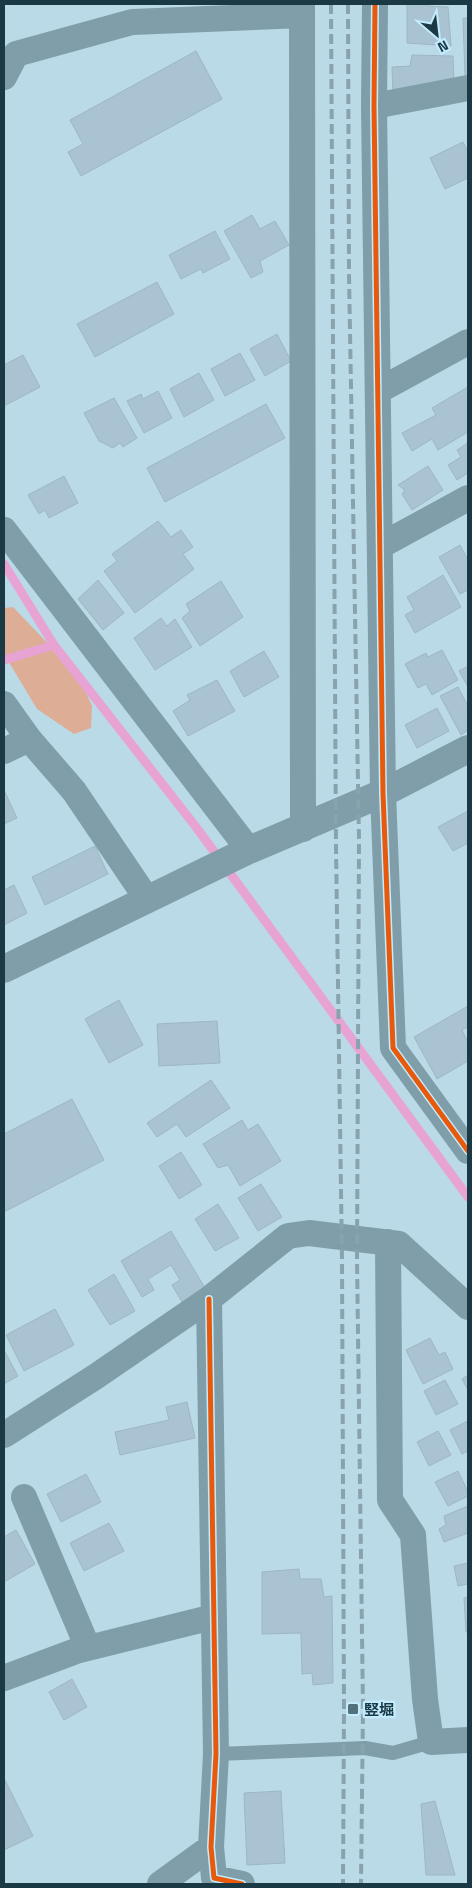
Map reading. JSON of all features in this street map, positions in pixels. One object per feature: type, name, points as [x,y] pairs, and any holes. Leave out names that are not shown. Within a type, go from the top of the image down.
[{"type":"street","points":[[375,4],[374,106],[383,794],[393,1048],[468,1151]]},
{"type":"street","points":[[4,77],[16,54],[132,22],[302,9],[303,829]]},
{"type":"street","points":[[374,106],[468,88]]},
{"type":"street","points":[[378,391],[468,342]]},
{"type":"street","points":[[380,546],[468,498]]},
{"type":"street","points":[[4,530],[249,850]]},
{"type":"street","points":[[4,704],[29,739],[158,894]]},
{"type":"street","points":[[4,751],[29,739]]},
{"type":"street","points":[[4,969],[249,850],[383,794],[468,749]]},
{"type":"street","points":[[4,1435],[95,1377],[209,1299],[288,1236],[309,1233],[399,1244],[468,1307]]},
{"type":"street","points":[[388,1242],[390,1500],[413,1535],[431,1742],[468,1740]]},
{"type":"street","points":[[209,1299],[216,1754],[210,1847],[214,1878],[242,1884]]},
{"type":"street","points":[[24,1497],[88,1648]]},
{"type":"street","points":[[4,1678],[88,1648],[213,1617]]},
{"type":"street","points":[[160,1884],[210,1847]]},
{"type":"lane","points":[[216,1754],[365,1748],[393,1753],[431,1742]]},
{"type":"shaded area","points":[[13,607],[78,675],[92,706],[91,728],[74,734],[37,709],[4,654],[4,608]]},
{"type":"building","points":[[407,4],[428,4],[427,6],[448,7],[451,46],[407,43]]},
{"type":"building","points":[[463,18],[468,18],[468,77],[465,77]]},
{"type":"building","points":[[196,51],[222,99],[81,176],[68,152],[83,144],[70,120]]},
{"type":"building","points":[[412,55],[453,56],[454,83],[393,95],[392,67],[410,66]]},
{"type":"building","points":[[463,142],[468,152],[468,178],[445,189],[430,158]]},
{"type":"building","points":[[252,215],[260,229],[275,221],[289,245],[260,261],[263,272],[251,278],[224,231]]},
{"type":"building","points":[[215,231],[230,259],[203,273],[201,269],[181,279],[169,255]]},
{"type":"building","points":[[157,282],[174,314],[95,357],[77,324]]},
{"type":"building","points":[[277,334],[291,361],[265,376],[250,349]]},
{"type":"building","points":[[240,353],[255,380],[225,396],[211,369]]},
{"type":"building","points":[[23,355],[40,387],[4,406],[4,365]]},
{"type":"building","points":[[199,373],[214,400],[184,417],[170,389]]},
{"type":"building","points":[[468,387],[468,432],[438,450],[432,439],[412,451],[402,433],[436,415],[432,408]]},
{"type":"building","points":[[158,391],[172,418],[144,433],[127,401],[141,394],[143,399]]},
{"type":"building","points":[[114,398],[137,438],[123,447],[120,443],[113,448],[99,441],[84,413]]},
{"type":"building","points":[[266,404],[285,438],[165,502],[147,468]]},
{"type":"building","points":[[468,443],[468,473],[457,480],[448,465],[461,457],[457,450]]},
{"type":"building","points":[[428,466],[443,490],[412,510],[402,494],[405,490],[398,485]]},
{"type":"building","points":[[64,476],[78,503],[49,518],[45,510],[39,514],[28,495]]},
{"type":"building","points":[[158,521],[171,537],[181,530],[193,547],[183,554],[194,569],[135,613],[104,571],[117,561],[112,554]]},
{"type":"building","points":[[460,545],[468,557],[468,590],[460,594],[439,557]]},
{"type":"building","points":[[443,575],[461,607],[415,633],[405,615],[414,610],[407,597]]},
{"type":"building","points":[[98,580],[124,613],[103,630],[78,599]]},
{"type":"building","points":[[221,581],[243,617],[200,646],[182,618],[190,611],[186,604]]},
{"type":"building","points":[[161,618],[167,626],[175,619],[192,647],[155,670],[134,638]]},
{"type":"building","points":[[442,650],[458,680],[432,695],[426,684],[418,688],[405,664],[426,653],[428,657]]},
{"type":"building","points":[[264,651],[279,677],[244,697],[230,671]]},
{"type":"building","points":[[468,666],[468,687],[459,671]]},
{"type":"building","points":[[217,680],[235,711],[188,736],[173,711],[190,700],[187,695]]},
{"type":"building","points":[[458,687],[468,706],[468,730],[461,735],[440,696]]},
{"type":"building","points":[[437,708],[449,731],[417,748],[405,725]]},
{"type":"building","points":[[4,790],[17,818],[4,824]]},
{"type":"building","points":[[468,811],[468,843],[453,851],[438,827]]},
{"type":"building","points":[[95,846],[108,874],[45,905],[32,877]]},
{"type":"building","points":[[14,885],[27,913],[4,925],[4,890]]},
{"type":"building","points":[[119,1000],[143,1045],[109,1063],[85,1019]]},
{"type":"building","points":[[468,1006],[468,1027],[462,1030],[468,1042],[468,1061],[437,1079],[414,1037]]},
{"type":"building","points":[[217,1021],[220,1063],[159,1066],[157,1024]]},
{"type":"building","points":[[211,1080],[230,1108],[186,1137],[177,1124],[157,1137],[147,1123]]},
{"type":"building","points":[[72,1099],[104,1160],[4,1212],[4,1134]]},
{"type":"building","points":[[242,1120],[248,1130],[258,1124],[281,1161],[240,1186],[228,1165],[218,1168],[203,1144]]},
{"type":"building","points":[[181,1152],[202,1185],[179,1199],[159,1166]]},
{"type":"building","points":[[261,1184],[282,1217],[258,1231],[238,1198]]},
{"type":"building","points":[[218,1204],[239,1238],[215,1251],[195,1219]]},
{"type":"building","points":[[171,1231],[205,1288],[182,1302],[172,1285],[180,1280],[171,1265],[148,1279],[154,1290],[142,1297],[121,1261]]},
{"type":"building","points":[[114,1274],[135,1311],[110,1325],[88,1290]]},
{"type":"building","points":[[55,1309],[74,1345],[24,1371],[6,1335]]},
{"type":"building","points":[[430,1338],[439,1355],[445,1352],[453,1369],[423,1384],[406,1350]]},
{"type":"building","points":[[4,1350],[18,1376],[4,1384]]},
{"type":"building","points":[[468,1375],[468,1390],[462,1379]]},
{"type":"building","points":[[445,1380],[458,1404],[436,1415],[424,1391]]},
{"type":"building","points":[[187,1402],[195,1438],[120,1455],[115,1432],[169,1420],[166,1407]]},
{"type":"building","points":[[468,1421],[468,1451],[462,1454],[450,1430]]},
{"type":"building","points":[[438,1431],[451,1455],[429,1466],[417,1442]]},
{"type":"building","points":[[458,1471],[468,1496],[448,1506],[435,1482]]},
{"type":"building","points":[[86,1474],[101,1502],[61,1522],[47,1494]]},
{"type":"building","points":[[468,1506],[468,1533],[444,1542],[439,1529],[446,1525],[444,1516]]},
{"type":"building","points":[[109,1523],[124,1551],[84,1571],[70,1543]]},
{"type":"building","points":[[16,1530],[35,1564],[4,1582],[4,1537]]},
{"type":"building","points":[[468,1563],[468,1584],[458,1586],[454,1566]]},
{"type":"building","points":[[299,1569],[300,1579],[321,1579],[324,1597],[332,1596],[333,1683],[313,1685],[312,1673],[302,1674],[301,1633],[262,1634],[262,1572]]},
{"type":"building","points":[[468,1597],[468,1632],[466,1632],[464,1598]]},
{"type":"building","points":[[72,1679],[87,1707],[64,1720],[49,1692]]},
{"type":"building","points":[[4,1778],[33,1836],[4,1850]]},
{"type":"building","points":[[281,1791],[285,1863],[247,1865],[244,1793]]},
{"type":"building","points":[[435,1801],[455,1875],[426,1875],[421,1804]]},
{"type":"waterway","points":[[4,564],[54,645],[196,827],[468,1197]]},
{"type":"waterway","points":[[4,660],[54,645]]},
{"type":"railway","points":[[331,4],[336,846],[342,1259],[343,1884]]},
{"type":"railway","points":[[348,4],[349,275],[359,839],[357,1259],[363,1708],[361,1884]]},
{"type":"cycle path","points":[[375,4],[374,106],[383,793],[393,1048],[468,1151]]},
{"type":"cycle path","points":[[209,1299],[216,1754],[211,1847],[214,1878],[242,1884]]},
{"type":"place","name":"竪堀","points":[[353,1709]]}]
